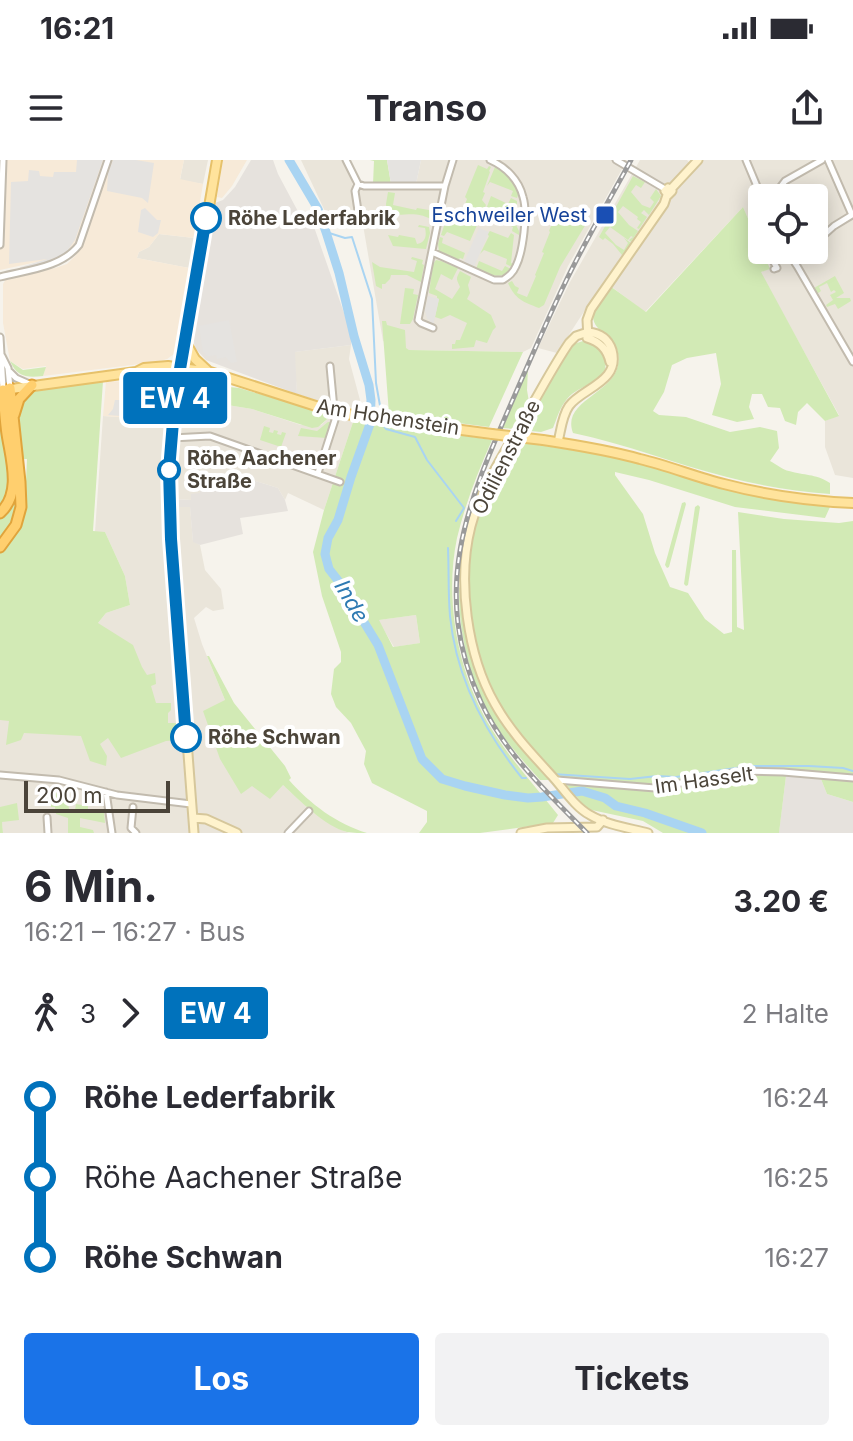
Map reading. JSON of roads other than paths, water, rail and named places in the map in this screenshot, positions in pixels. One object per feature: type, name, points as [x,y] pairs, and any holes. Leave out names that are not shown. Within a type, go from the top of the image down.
[{"type":"highway","points":[[13,422],[18,401],[32,385]]},
{"type":"highway","points":[[0,513],[9,502],[13,481],[2,406],[4,390]]},
{"type":"highway","points":[[0,547],[16,525],[21,507],[13,422],[4,390]]},
{"type":"main road","points":[[194,833],[171,539],[171,438],[175,398],[217,160]]},
{"type":"main road","points":[[558,442],[570,404],[599,384],[611,368],[613,357],[610,346],[601,336],[588,335],[587,320],[591,309],[664,204],[668,191],[698,160]]},
{"type":"main road","name":"Odilienstraße","points":[[588,335],[582,333],[571,340],[491,477],[472,523],[466,559],[469,629],[483,680],[511,729],[586,813],[648,833]]},
{"type":"main road","points":[[168,366],[185,345]]},
{"type":"main road","points":[[185,345],[210,372]]},
{"type":"main road","points":[[136,372],[144,368],[168,366],[180,372]]},
{"type":"main road","points":[[4,390],[136,372],[180,372]]},
{"type":"main road","name":"Am Hohenstein","points":[[180,372],[210,372],[346,414],[597,448],[760,492],[853,503]]},
{"type":"main road","name":"Am Hohenstein","points":[[180,372],[203,379],[221,377]]},
{"type":"main road","points":[[150,374],[165,384],[175,398]]},
{"type":"main road","points":[[586,813],[590,827]]},
{"type":"main road","points":[[193,818],[206,819],[237,833]]},
{"type":"main road","points":[[521,833],[539,828],[599,826],[603,820]]},
{"type":"street","points":[[0,245],[3,160]]},
{"type":"street","points":[[0,277],[62,261],[72,255],[79,245],[108,160]]},
{"type":"street","points":[[346,160],[358,184],[445,186]]},
{"type":"street","points":[[433,328],[418,320],[453,160]]},
{"type":"street","points":[[432,252],[494,280],[503,280],[513,271],[519,258],[524,200],[510,173],[490,160]]},
{"type":"street","points":[[616,160],[668,191]]},
{"type":"street","points":[[746,160],[756,184]]},
{"type":"street","points":[[783,184],[822,160]]},
{"type":"street","points":[[828,160],[853,215],[828,231]]},
{"type":"street","points":[[358,184],[355,191],[360,224]]},
{"type":"street","points":[[774,269],[777,268],[775,264]]},
{"type":"street","points":[[796,264],[853,362]]},
{"type":"street","points":[[0,337],[4,390]]},
{"type":"street","points":[[318,473],[335,420],[330,366]]},
{"type":"street","points":[[3,371],[32,385]]},
{"type":"street","points":[[171,438],[210,436],[340,482]]},
{"type":"street","name":"Im Hasselt","points":[[554,778],[655,788],[743,771],[853,778]]},
{"type":"street","points":[[0,775],[60,780],[106,792],[191,804]]},
{"type":"street","points":[[106,792],[112,833]]},
{"type":"street","points":[[133,807],[131,828],[136,833]]},
{"type":"street","points":[[288,833],[309,811]]},
{"type":"street","points":[[47,817],[48,833]]},
{"type":"waterway","name":"Inde","points":[[289,160],[318,209],[326,232],[371,400],[370,424],[325,554],[329,569],[378,645],[422,759],[442,779],[465,786],[528,798],[582,791],[605,798],[616,806],[702,833]]},
{"type":"waterway","points":[[326,232],[352,237],[372,299],[376,383],[382,417]]},
{"type":"waterway","points":[[382,424],[386,429],[415,437],[427,460],[464,508],[456,521]]},
{"type":"waterway","points":[[448,548],[450,616],[465,682],[484,722],[508,760],[522,778],[526,778]]},
{"type":"waterway","points":[[552,774],[630,779],[676,777],[749,766],[809,766],[853,771]]},
{"type":"railway","points":[[587,833],[542,787],[502,739],[481,702],[465,659],[457,617],[457,578],[462,539],[486,462],[565,283],[631,160]]},
{"type":"place","name":"Eschweiler West","points":[[605,215]]},
{"type":"place","name":"Röhe Lederfabrik","points":[[206,218]]},
{"type":"place","name":"Röhe Aachener Straße","points":[[169,470]]},
{"type":"place","name":"Röhe Schwan","points":[[186,737]]}]
